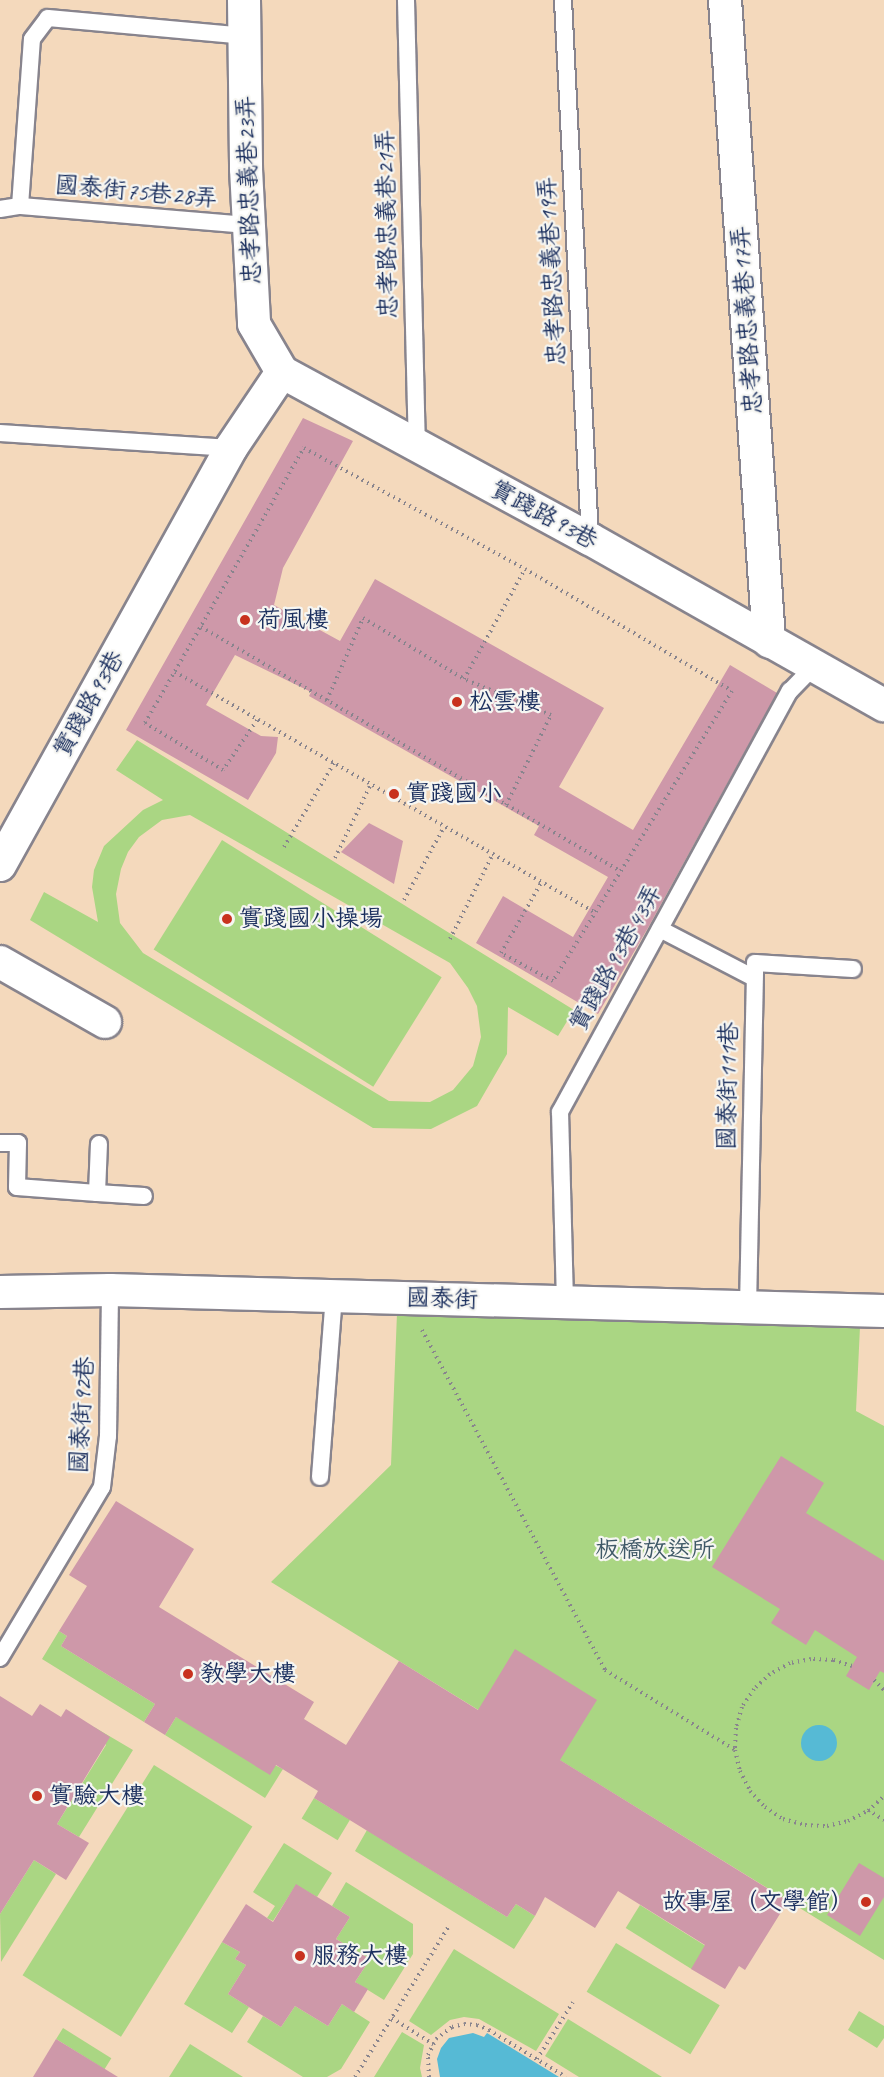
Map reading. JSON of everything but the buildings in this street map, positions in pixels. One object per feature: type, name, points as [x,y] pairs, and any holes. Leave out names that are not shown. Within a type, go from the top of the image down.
[{"type":"street","name":"忠孝路忠義巷23弄","points":[[244,0],[248,225],[254,324],[282,372]]},
{"type":"street","name":"忠孝路忠義巷17弄","points":[[725,0],[769,641]]},
{"type":"street","name":"實踐路93巷","points":[[0,866],[231,448],[282,372],[590,539],[884,705]]},
{"type":"street","points":[[0,962],[105,1022]]},
{"type":"street","name":"國泰街","points":[[0,1292],[110,1290],[884,1311]]},
{"type":"lane","name":"忠孝路忠義巷21弄","points":[[406,0],[417,446]]},
{"type":"lane","name":"忠孝路忠義巷19弄","points":[[563,0],[590,539]]},
{"type":"lane","name":"國泰街75巷28弄","points":[[20,206],[32,39],[48,18],[246,36]]},
{"type":"lane","name":"國泰街75巷28弄","points":[[0,209],[20,206],[248,225]]},
{"type":"lane","points":[[0,432],[231,448]]},
{"type":"lane","name":"實踐路93巷43弄","points":[[565,1302],[560,1112],[790,691],[813,666]]},
{"type":"lane","points":[[660,929],[754,978],[755,963],[853,969]]},
{"type":"lane","name":"國泰街111巷","points":[[748,1307],[754,978]]},
{"type":"lane","points":[[0,1143],[18,1143],[16,1187],[144,1196]]},
{"type":"lane","points":[[97,1193],[99,1144]]},
{"type":"lane","name":"國泰街92巷","points":[[0,1658],[102,1487],[108,1436],[110,1290]]},
{"type":"lane","points":[[320,1477],[334,1296]]},
{"type":"path","points":[[257,720],[223,770],[146,723],[304,448],[525,569],[732,691],[553,981],[501,953],[541,883]]},
{"type":"path","points":[[464,679],[525,569]]},
{"type":"path","points":[[327,700],[363,618],[464,679],[551,715],[506,805]]},
{"type":"path","points":[[201,627],[620,871]]},
{"type":"path","points":[[175,672],[595,913]]},
{"type":"path","points":[[284,847],[334,763]]},
{"type":"path","points":[[334,858],[371,784]]},
{"type":"path","points":[[404,900],[444,827]]},
{"type":"path","points":[[450,939],[493,854]]},
{"type":"path","points":[[418,1324],[605,1670],[735,1750]]},
{"type":"path","points":[[852,1666],[833,1660],[811,1659],[789,1664],[770,1674],[754,1689],[742,1707],[736,1728],[735,1750],[740,1771],[750,1791],[765,1807],[783,1819],[805,1825],[827,1826],[848,1821],[868,1810],[884,1796]]},
{"type":"path","points":[[874,1680],[884,1690]]},
{"type":"path","points":[[868,1810],[884,1820]]},
{"type":"path","points":[[355,2077],[449,1926]]},
{"type":"path","points":[[537,2059],[573,2002]]},
{"type":"path","points":[[392,2018],[434,2044]]},
{"type":"path","points":[[429,2077],[428,2055],[441,2033],[464,2024],[477,2025],[566,2077]]},
{"type":"green space","points":[[137,740],[574,1010],[558,1036],[508,1007],[507,1054],[477,1106],[431,1129],[373,1128],[30,920],[44,892],[98,922],[92,887],[94,870],[104,846],[143,810],[163,800],[116,770]],"holes":[[[190,815],[450,963],[468,988],[477,1006],[481,1037],[473,1066],[453,1090],[430,1102],[389,1101],[143,953],[120,923],[116,894],[121,869],[128,852],[139,837],[162,820]]]},
{"type":"green space","points":[[222,840],[442,977],[373,1087],[154,949]]},
{"type":"green space","name":"板橋放送所","points":[[397,1313],[860,1327],[856,1411],[884,1426],[884,1960],[271,1582],[391,1465]]},
{"type":"green space","points":[[59,1631],[67,1636],[61,1646],[155,1704],[144,1722],[42,1659]]},
{"type":"green space","points":[[176,1717],[283,1769],[265,1798],[165,1735]]},
{"type":"green space","points":[[94,1727],[133,1750],[79,1837],[57,1824],[106,1745]]},
{"type":"green space","points":[[154,1765],[252,1826],[121,2037],[23,1975]]},
{"type":"green space","points":[[314,1798],[350,1820],[338,1840],[302,1819]]},
{"type":"green space","points":[[367,1830],[507,1917],[516,1904],[535,1916],[514,1949],[355,1851]]},
{"type":"green space","points":[[284,1843],[332,1873],[317,1897],[296,1885],[273,1921],[267,1918],[275,1906],[253,1892]]},
{"type":"green space","points":[[34,1860],[56,1874],[1,1962],[0,1914]]},
{"type":"green space","points":[[346,1882],[413,1924],[413,1954],[384,2000],[355,1982],[370,1959],[336,1939],[350,1917],[332,1906]]},
{"type":"green space","points":[[640,1905],[706,1946],[692,1969],[626,1928]]},
{"type":"green space","points":[[222,1942],[240,1952],[235,1959],[246,1965],[228,1994],[249,2007],[232,2033],[184,2004]]},
{"type":"green space","points":[[616,1943],[720,2005],[690,2054],[587,1992]]},
{"type":"green space","points":[[454,1949],[559,2014],[536,2051],[479,2019],[464,2017],[450,2020],[431,2035],[409,2021]]},
{"type":"green space","points":[[342,2004],[370,2022],[341,2069],[327,2077],[303,2077],[247,2042],[263,2016],[281,2027],[295,2006],[328,2026]]},
{"type":"green space","points":[[859,2011],[884,2026],[884,2038],[877,2048],[848,2030]]},
{"type":"green space","points":[[568,2019],[662,2077],[579,2077],[545,2056]]},
{"type":"green space","points":[[63,2028],[111,2058],[104,2069],[56,2039]]},
{"type":"green space","points":[[402,2032],[424,2045],[420,2068],[422,2077],[374,2077]]},
{"type":"green space","points":[[190,2044],[243,2077],[169,2077]]},
{"type":"water","points":[[819,1725],[832,1730],[837,1743],[832,1756],[819,1761],[806,1756],[801,1743],[806,1730]]},
{"type":"water","points":[[473,2033],[484,2037],[487,2033],[559,2077],[440,2077],[437,2059],[441,2048],[449,2038]]},
{"type":"place","name":"荷風樓","points":[[245,620]]},
{"type":"place","name":"松雲樓","points":[[457,702]]},
{"type":"place","name":"實踐國小","points":[[394,794]]},
{"type":"place","name":"實踐國小操場","points":[[227,919]]},
{"type":"place","name":"教學大樓","points":[[188,1674]]},
{"type":"place","name":"實驗大樓","points":[[37,1796]]},
{"type":"place","name":"故事屋（文學館）","points":[[866,1902]]},
{"type":"place","name":"服務大樓","points":[[300,1956]]}]
